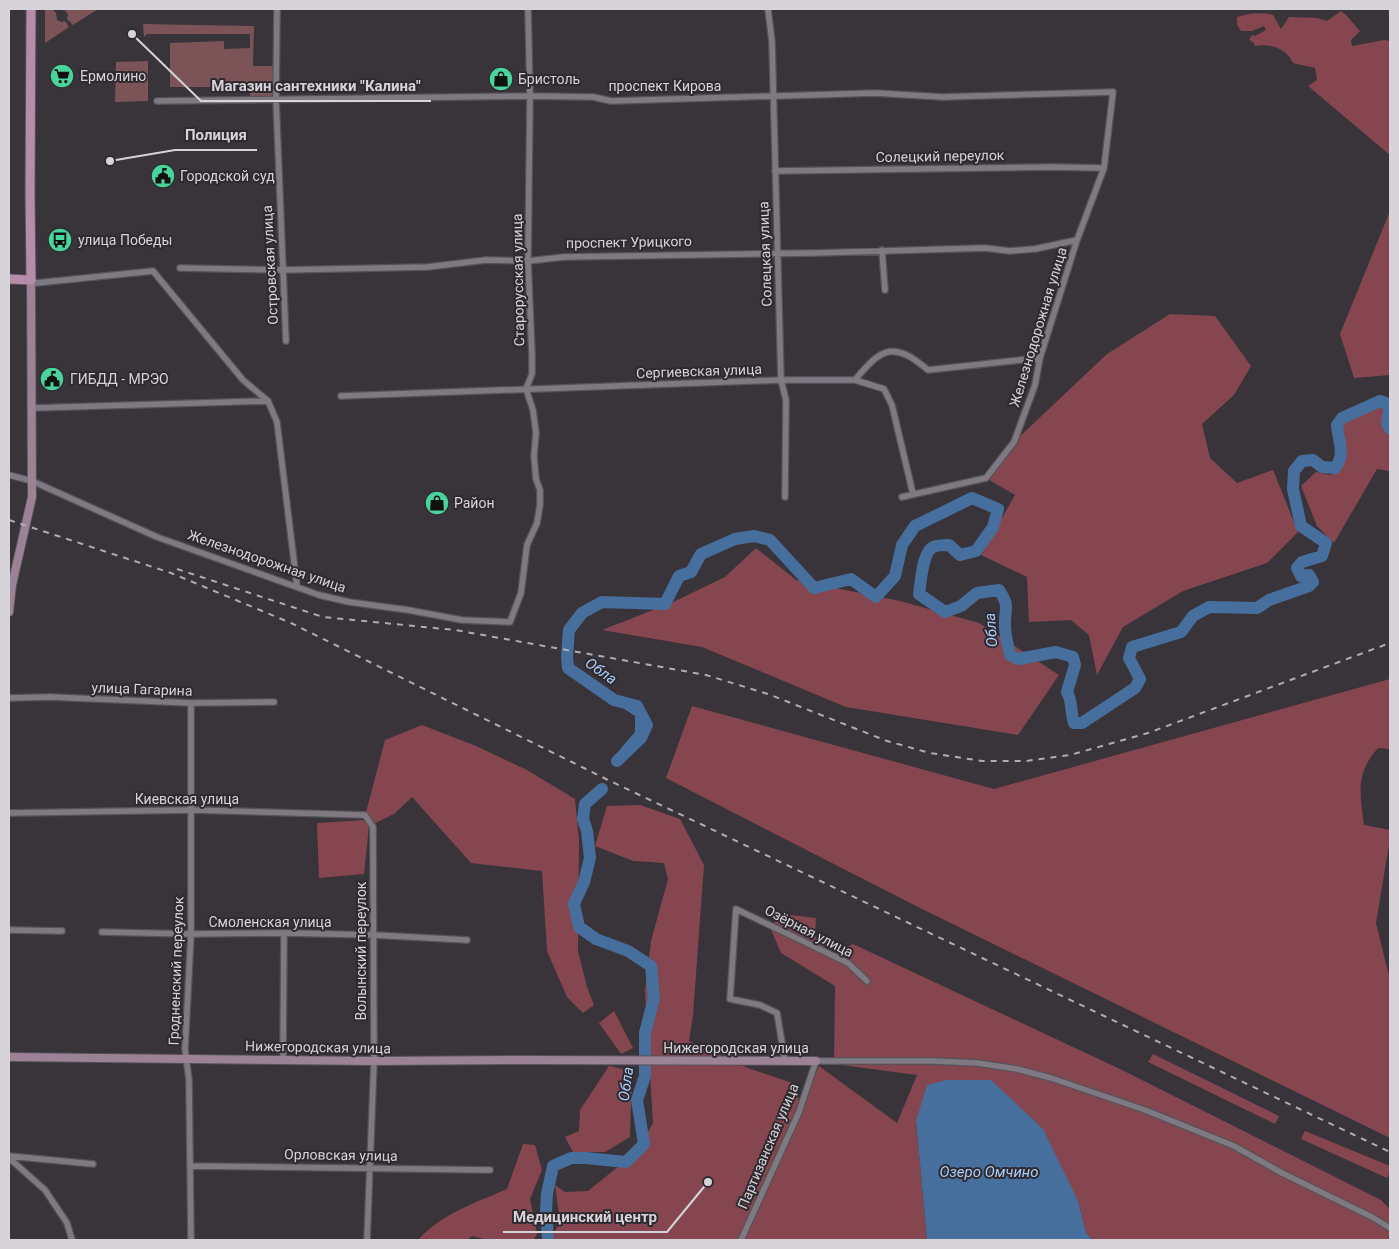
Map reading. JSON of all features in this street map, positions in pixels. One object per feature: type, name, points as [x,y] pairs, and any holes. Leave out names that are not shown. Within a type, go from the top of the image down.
[{"type":"main road","points":[[9,279],[31,280],[31,9]]},
{"type":"street","name":"Островская улица","points":[[277,9],[276,100],[286,341]]},
{"type":"street","name":"Старорусская улица","points":[[526,389],[532,374],[528,261],[530,96],[528,9]]},
{"type":"street","name":"Солецкая улица","points":[[768,9],[772,42],[781,380],[786,400],[785,497]]},
{"type":"street","name":"проспект Кирова","points":[[157,100],[530,96],[593,97],[611,101],[876,94],[943,96],[1113,92]]},
{"type":"street","name":"Железнодорожная улица","points":[[902,497],[986,478],[1014,442],[1035,385],[1040,358],[1056,312],[1077,240],[1104,168],[1113,92]]},
{"type":"street","name":"Солецкий переулок","points":[[775,171],[1104,168]]},
{"type":"street","name":"проспект Урицкого","points":[[180,268],[282,270],[428,267],[486,260],[528,261],[564,256],[814,253],[985,248],[1010,251],[1035,249],[1077,240]]},
{"type":"street","points":[[882,250],[885,290]]},
{"type":"street","points":[[31,280],[36,283],[153,271],[243,380],[268,401],[277,422],[297,586]]},
{"type":"street","points":[[9,612],[12,585],[32,497],[31,280]]},
{"type":"street","points":[[855,380],[870,362],[880,354],[900,351],[912,357],[928,370],[1040,358]]},
{"type":"street","name":"Сергиевская улица","points":[[341,396],[781,380],[855,380],[884,389],[892,405],[913,494]]},
{"type":"street","name":"Железнодорожная улица","points":[[9,475],[32,481],[157,537],[320,595],[349,602],[462,620],[510,622],[521,593],[527,545],[537,523],[540,505],[540,490],[536,479],[534,456],[536,433],[533,410],[526,389]]},
{"type":"street","points":[[33,408],[268,401]]},
{"type":"street","name":"улица Гагарина","points":[[9,698],[50,697],[191,703],[274,702]]},
{"type":"street","name":"Гродненский переулок","points":[[191,703],[191,934],[185,1058],[188,1080],[191,1166],[191,1240]]},
{"type":"street","name":"Киевская улица","points":[[9,812],[192,810],[365,815]]},
{"type":"street","name":"Волынский переулок","points":[[365,815],[373,827],[374,935],[374,1061],[367,1240]]},
{"type":"street","name":"Озёрная улица","points":[[785,1061],[777,1013],[760,1005],[730,998],[736,908],[848,963],[867,981]]},
{"type":"street","points":[[9,930],[62,931]]},
{"type":"street","name":"Смоленская улица","points":[[102,932],[191,934],[284,933],[467,940]]},
{"type":"street","points":[[283,1060],[284,933]]},
{"type":"street","name":"Нижегородская улица","points":[[9,1057],[374,1061],[816,1061]]},
{"type":"street","points":[[816,1061],[925,1060],[977,1063],[1016,1069],[1051,1078],[1145,1110],[1234,1146],[1282,1173],[1372,1217],[1390,1228]]},
{"type":"street","name":"Партизанская улица","points":[[741,1240],[799,1112],[816,1061]]},
{"type":"street","points":[[9,1157],[93,1164]]},
{"type":"street","points":[[9,1157],[45,1190],[66,1223],[72,1240]]},
{"type":"street","name":"Орловская улица","points":[[191,1166],[490,1170]]},
{"type":"shaded area","points":[[45,9],[52,9],[56,13],[57,20],[65,21],[69,27],[45,43]]},
{"type":"shaded area","points":[[58,9],[98,9],[73,25],[67,19],[66,11]]},
{"type":"shaded area","points":[[1341,11],[1360,31],[1351,40],[1352,46],[1384,40],[1390,41],[1390,155],[1308,86],[1317,80],[1315,68],[1293,63],[1282,50],[1272,46],[1255,46],[1249,40],[1252,35],[1255,36],[1266,30],[1264,26],[1252,31],[1241,31],[1237,25],[1237,17],[1264,13],[1273,15],[1281,29],[1289,17],[1317,18],[1327,21]]},
{"type":"shaded area","points":[[143,24],[254,26],[253,66],[274,66],[274,100],[250,100],[250,87],[170,87],[170,43],[224,41],[224,49],[250,48],[250,34],[147,34],[144,37]]},
{"type":"shaded area","points":[[148,61],[148,101],[115,102],[116,62]]},
{"type":"shaded area","points":[[1390,211],[1390,375],[1354,378],[1340,334]]},
{"type":"shaded area","points":[[1170,314],[1215,316],[1251,366],[1234,395],[1202,424],[1210,458],[1237,483],[1273,470],[1298,532],[1267,563],[1183,591],[1123,627],[1097,675],[1089,635],[1071,620],[1029,622],[1027,577],[981,555],[1015,495],[986,478],[1014,442],[1107,354]]},
{"type":"shaded area","points":[[1380,405],[1384,406],[1384,424],[1387,432],[1390,432],[1390,471],[1377,469],[1334,543],[1317,526],[1301,486],[1316,472],[1331,475],[1343,463],[1344,445],[1341,426],[1345,420]]},
{"type":"shaded area","points":[[756,548],[796,580],[900,601],[979,623],[1059,675],[1018,735],[846,707],[702,647],[602,630],[671,603],[725,577]]},
{"type":"shaded area","points":[[1390,679],[1390,749],[1378,748],[1366,766],[1362,775],[1361,803],[1364,825],[1390,830],[1376,923],[1390,980],[1390,1138],[920,908],[666,778],[692,706],[994,789]]},
{"type":"shaded area","points":[[422,725],[476,746],[527,770],[575,799],[579,840],[578,951],[587,987],[594,1005],[583,1013],[567,997],[547,951],[542,871],[471,863],[412,797],[394,814],[369,826],[364,874],[319,878],[317,823],[364,820],[385,740]]},
{"type":"shaded area","points":[[640,805],[680,819],[704,865],[693,1015],[689,1041],[748,1068],[798,1085],[799,1111],[819,1066],[897,1123],[917,1075],[834,1064],[835,986],[781,953],[769,925],[791,915],[816,918],[815,936],[832,955],[853,944],[1122,1070],[1381,1200],[1390,1209],[1390,1233],[1388,1237],[1390,1240],[1093,1240],[1086,1233],[1078,1201],[916,1121],[927,1240],[550,1240],[560,1222],[555,1185],[565,1192],[588,1191],[635,1153],[653,1123],[645,991],[651,941],[668,879],[664,863],[633,861],[595,846],[607,806]]},
{"type":"shaded area","points":[[614,1011],[633,1048],[621,1054],[599,1023]]},
{"type":"shaded area","points":[[1153,1054],[1279,1116],[1275,1124],[1148,1062]]},
{"type":"shaded area","points":[[609,1066],[632,1071],[630,1137],[605,1152],[573,1152],[565,1137],[579,1131],[580,1110]]},
{"type":"shaded area","points":[[1305,1131],[1390,1166],[1387,1178],[1301,1139]]},
{"type":"shaded area","points":[[523,1144],[535,1145],[542,1170],[530,1199],[537,1234],[533,1240],[488,1240],[472,1236],[467,1240],[418,1240],[448,1216],[507,1189]]},
{"type":"water","points":[[568,668],[614,700],[637,706],[647,725],[641,738],[617,761],[616,757],[622,747],[635,732],[635,716],[592,688],[579,683],[562,670]]},
{"type":"water","name":"Озеро Омчино","points":[[946,1080],[991,1080],[1043,1129],[1078,1201],[1086,1233],[1093,1240],[927,1240],[916,1121],[927,1085]]},
{"type":"waterway","name":"Обла","points":[[617,761],[641,738],[647,725],[637,706],[614,700],[568,668],[569,630],[582,613],[602,602],[665,604],[679,576],[691,572],[701,554],[735,539],[754,536],[770,540],[814,588],[851,579],[876,597],[895,576],[902,545],[915,526],[972,498],[998,509],[993,527],[976,551],[960,555],[949,545],[935,546],[929,550],[923,568],[919,594],[945,612],[961,606],[977,593],[999,590],[1006,605],[1005,629],[1010,655],[1018,659],[1056,652],[1073,657],[1075,665],[1067,692],[1074,723],[1082,723],[1135,688],[1140,679],[1129,658],[1132,647],[1181,632],[1193,616],[1209,607],[1257,608],[1269,600],[1309,586],[1313,582],[1309,575],[1301,576],[1297,568],[1302,562],[1322,556],[1326,543],[1301,526],[1293,489],[1294,471],[1302,461],[1313,460],[1322,467],[1335,468],[1341,452],[1337,425],[1342,418],[1380,401],[1386,403],[1389,410],[1387,424],[1390,429]]},
{"type":"waterway","name":"Обла","points":[[548,1240],[547,1194],[553,1166],[571,1158],[626,1162],[644,1144],[637,1100],[645,1076],[645,1033],[654,998],[651,966],[628,951],[596,939],[579,927],[574,904],[584,882],[590,858],[587,831],[583,819],[585,804],[602,789]]},
{"type":"railway","points":[[9,520],[171,573],[291,623],[606,779],[1390,1152]]},
{"type":"railway","points":[[177,569],[323,617],[455,630],[706,675],[768,694],[887,741],[930,753],[982,761],[1026,761],[1070,755],[1148,733],[1390,643]]},
{"type":"place","name":"Магазин сантехники \"Калина\"","points":[[132,34]]},
{"type":"place","name":"Ермолино","points":[[62,76]]},
{"type":"place","name":"Бристоль","points":[[501,79]]},
{"type":"place","name":"Полиция","points":[[110,161]]},
{"type":"place","name":"Городской суд","points":[[163,176]]},
{"type":"place","name":"улица Победы","points":[[60,240]]},
{"type":"place","name":"ГИБДД - МРЭО","points":[[52,379]]},
{"type":"place","name":"Район","points":[[437,503]]},
{"type":"place","name":"Медицинский центр","points":[[708,1182]]}]
